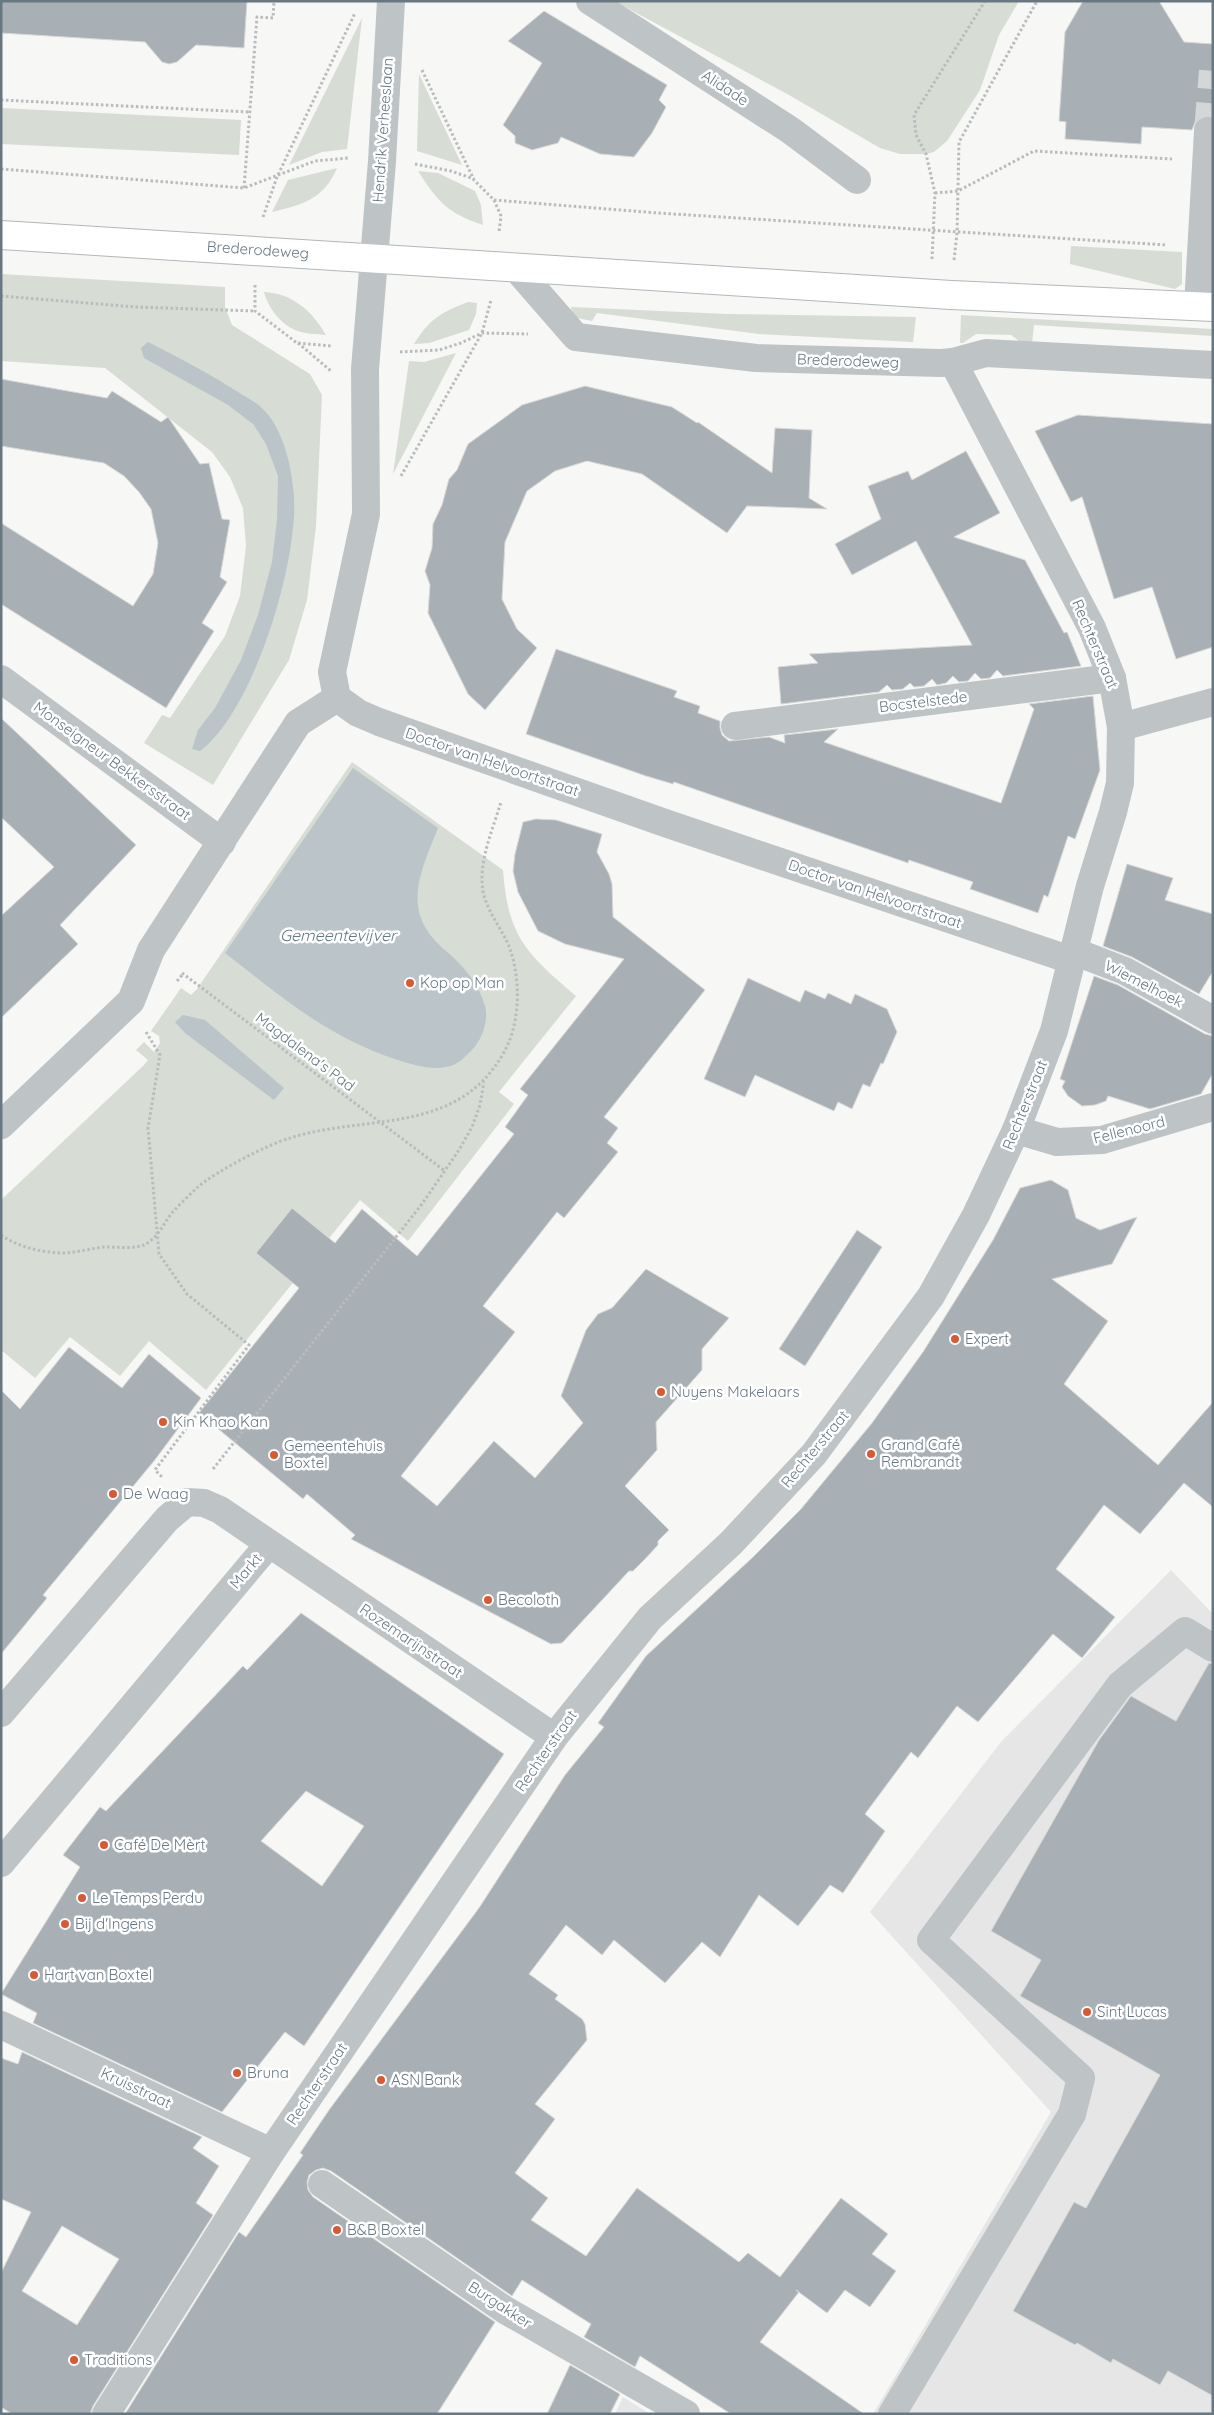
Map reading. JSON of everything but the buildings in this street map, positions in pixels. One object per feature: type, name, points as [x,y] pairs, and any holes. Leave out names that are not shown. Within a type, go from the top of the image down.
[{"type":"main road","name":"Brederodeweg","points":[[1,235],[255,250],[375,260],[515,266],[941,294],[1206,307]]},
{"type":"street","name":"Hendrik Verheeslaan","points":[[375,260],[391,1]]},
{"type":"street","name":"Alidade","points":[[590,1],[790,130],[857,180]]},
{"type":"street","points":[[1206,307],[1202,248],[1208,131]]},
{"type":"street","points":[[1,1125],[131,1001],[151,950],[298,723],[337,698],[332,672],[366,514],[366,350],[375,260]]},
{"type":"street","name":"Brederodeweg","points":[[515,266],[576,337],[756,358],[953,362],[986,352],[1213,365]]},
{"type":"street","name":"Rechterstraat","points":[[106,2414],[271,2152],[554,1738],[650,1618],[731,1543],[820,1447],[931,1296],[976,1215],[1016,1130],[1054,1031],[1090,886],[1113,812],[1120,783],[1121,727],[1112,678],[1092,628],[953,362]]},
{"type":"street","name":"Bocstelstede","points":[[735,726],[1112,678]]},
{"type":"street","name":"Monseigneur Bekkersstraat","points":[[1,679],[222,842]]},
{"type":"street","name":"Doctor van Helvoortstraat","points":[[337,698],[358,713],[379,722],[780,862],[982,930],[1072,956]]},
{"type":"street","points":[[1121,727],[1213,702]]},
{"type":"street","name":"Wiemelhoek","points":[[1072,956],[1125,971],[1213,1020]]},
{"type":"street","name":"Fellenoord","points":[[1016,1130],[1057,1142],[1102,1140],[1213,1107]]},
{"type":"street","points":[[1,1713],[167,1519],[187,1502]]},
{"type":"street","name":"Markt","points":[[1,1862],[269,1544],[220,1510],[204,1503],[187,1502]]},
{"type":"street","name":"Rozemarijnstraat","points":[[269,1544],[554,1738]]},
{"type":"street","points":[[892,2414],[1072,2114],[1081,2078],[931,1940],[1120,1685],[1185,1631],[1213,1648]]},
{"type":"street","name":"Kruisstraat","points":[[1,2025],[271,2152]]},
{"type":"street","name":"Burgakker","points":[[322,2184],[505,2310],[686,2414]]},
{"type":"path","points":[[244,188],[256,17],[273,18],[274,1]]},
{"type":"path","points":[[941,294],[932,231],[935,193],[926,154],[916,135],[914,115],[985,1]]},
{"type":"path","points":[[941,294],[957,232],[959,142],[1037,1]]},
{"type":"path","points":[[255,312],[255,250],[264,208],[356,9]]},
{"type":"path","points":[[1,169],[244,188],[315,161],[346,158],[418,164],[451,171],[474,180],[420,64]]},
{"type":"path","points":[[1,100],[249,112]]},
{"type":"path","points":[[935,193],[958,191],[1034,152],[1205,161]]},
{"type":"path","points":[[494,200],[1202,248]]},
{"type":"path","points":[[1,296],[136,307],[255,312],[297,343],[366,350],[415,353],[439,350],[461,344],[482,333],[427,432],[384,504],[366,514]]},
{"type":"path","points":[[1,1235],[14,1244],[62,1253],[101,1248],[142,1246],[159,1235],[171,1214],[199,1186],[243,1159],[288,1138],[338,1126],[381,1124],[417,1116],[455,1102],[484,1082],[504,1053],[514,1024],[516,1007],[517,991],[511,952],[483,892],[483,868],[512,768]]},
{"type":"path","name":"Magdalena's Pad","points":[[151,950],[445,1171]]},
{"type":"path","points":[[171,989],[183,974]]},
{"type":"path","points":[[142,1027],[160,1054],[148,1128],[153,1202],[159,1235],[159,1254],[187,1294],[248,1345],[155,1470],[187,1502],[422,1204],[472,1127],[480,1105],[484,1082]]},
{"type":"shaded area","points":[[614,1],[1019,1],[999,35],[980,90],[947,141],[934,152],[926,154],[900,154],[880,148],[789,95]]},
{"type":"shaded area","points":[[362,18],[347,149],[322,152],[289,165]]},
{"type":"shaded area","points":[[419,74],[462,165],[417,151]]},
{"type":"shaded area","points":[[1,108],[241,120],[239,155],[1,144]]},
{"type":"shaded area","points":[[337,168],[332,179],[319,194],[293,207],[272,212],[288,180]]},
{"type":"shaded area","points":[[418,171],[438,173],[475,191],[481,205],[483,225],[460,216],[444,205]]},
{"type":"shaded area","points":[[1071,246],[1182,252],[1182,284],[1175,289],[1070,264]]},
{"type":"shaded area","points":[[1,274],[225,287],[225,307],[232,325],[310,374],[322,395],[316,526],[307,600],[289,660],[213,785],[144,743],[162,715],[170,718],[225,636],[240,596],[246,546],[243,508],[230,477],[212,452],[105,368],[1,361]]},
{"type":"shaded area","points":[[264,292],[284,296],[300,305],[308,311],[326,335],[310,334],[289,327],[275,314]]},
{"type":"shaded area","points":[[468,302],[477,303],[476,314],[469,330],[429,343],[414,344],[425,328],[437,317]]},
{"type":"shaded area","points":[[571,307],[727,314],[916,317],[913,342],[759,334],[597,313],[592,321],[573,317]]},
{"type":"shaded area","points":[[961,315],[1213,329],[1213,336],[1034,325],[1032,343],[1022,343],[1011,335],[976,334],[960,343]]},
{"type":"shaded area","points":[[456,353],[393,474],[409,361],[424,362]]},
{"type":"shaded area","points":[[352,762],[503,870],[510,912],[515,929],[523,943],[545,968],[576,996],[499,1092],[514,1104],[408,1241],[360,1200],[206,1390],[149,1341],[120,1376],[70,1337],[35,1378],[1,1350],[1,1200],[144,1065],[148,1060],[136,1050],[144,1042],[154,1052],[160,1043],[159,1036],[151,1031],[181,988],[191,995],[197,989]]},
{"type":"shaded area","name":"Sint Lucas","points":[[1171,1570],[1213,1614],[1213,2414],[873,2414],[1051,2112],[870,1912],[1001,1742]]},
{"type":"shaded area","points":[[623,2397],[650,2414],[615,2414]]},
{"type":"water","points":[[148,342],[195,366],[263,409],[282,438],[293,486],[293,525],[289,558],[269,633],[255,670],[238,704],[220,731],[200,751],[192,749],[198,730],[215,708],[241,660],[258,615],[272,562],[277,520],[278,476],[266,444],[253,424],[228,405],[144,358],[141,348]]},
{"type":"water","name":"Gemeentevijver","points":[[353,768],[438,828],[420,878],[418,908],[423,922],[432,936],[458,962],[475,983],[486,1012],[484,1030],[475,1047],[453,1065],[430,1068],[417,1065],[373,1051],[349,1040],[327,1028],[286,1000],[225,953]]},
{"type":"water","points":[[183,1015],[205,1020],[284,1088],[274,1100],[185,1033],[175,1022]]},
{"type":"tunnel","points":[[1208,131],[1213,71]]},
{"type":"place","name":"Kop op Man","points":[[410,983]]},
{"type":"place","name":"Expert","points":[[955,1339]]},
{"type":"place","name":"Nuyens Makelaars","points":[[661,1392]]},
{"type":"place","name":"Kin Khao Kan","points":[[163,1422]]},
{"type":"place","name":"Grand Café Rembrandt","points":[[871,1454]]},
{"type":"place","name":"Gemeentehuis Boxtel","points":[[274,1455]]},
{"type":"place","name":"De Waag","points":[[113,1494]]},
{"type":"place","name":"Becoloth","points":[[488,1600]]},
{"type":"place","name":"Café De Mèrt","points":[[104,1845]]},
{"type":"place","name":"Le Temps Perdu","points":[[82,1898]]},
{"type":"place","name":"Bij d'Ingens","points":[[65,1924]]},
{"type":"place","name":"Hart van Boxtel","points":[[34,1975]]},
{"type":"place","name":"Sint Lucas","points":[[1087,2012]]},
{"type":"place","name":"Bruna","points":[[237,2073]]},
{"type":"place","name":"ASN Bank","points":[[381,2080]]},
{"type":"place","name":"B&B Boxtel","points":[[337,2230]]},
{"type":"place","name":"Traditions","points":[[74,2360]]}]
